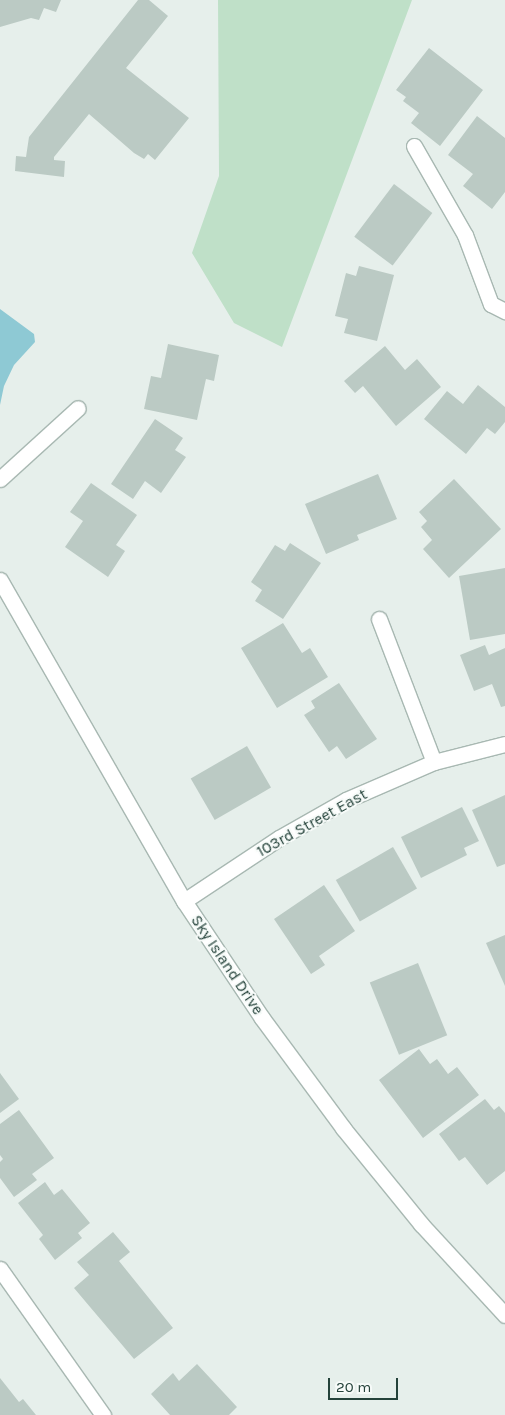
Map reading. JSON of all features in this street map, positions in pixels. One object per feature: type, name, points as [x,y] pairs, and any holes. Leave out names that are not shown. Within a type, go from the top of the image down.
[{"type":"street","points":[[414,146],[465,235],[490,304],[505,311]]},
{"type":"street","points":[[0,479],[78,408]]},
{"type":"street","name":"Sky Island Drive","points":[[0,580],[184,901],[262,1018],[343,1128],[421,1224],[505,1315]]},
{"type":"street","points":[[379,619],[434,762]]},
{"type":"street","name":"103rd Street East","points":[[184,901],[279,838],[346,800],[434,762],[505,744]]},
{"type":"street","points":[[0,1269],[103,1415]]},
{"type":"green space","points":[[218,0],[412,0],[282,347],[234,323],[192,253],[219,176]]},
{"type":"water","points":[[0,309],[34,334],[35,342],[14,365],[4,386],[0,405]]},
{"type":"building","points":[[0,0],[61,0],[56,12],[44,8],[39,20],[31,18],[0,27]]},
{"type":"building","points":[[138,0],[149,0],[168,16],[126,68],[189,118],[155,160],[148,154],[144,159],[134,153],[89,114],[54,157],[54,160],[65,161],[64,177],[15,171],[16,156],[26,157],[29,137]]},
{"type":"building","points":[[429,48],[483,90],[440,146],[411,123],[419,113],[403,101],[406,97],[396,90]]},
{"type":"building","points":[[477,116],[505,138],[505,192],[492,209],[463,186],[473,174],[448,155]]},
{"type":"building","points":[[394,184],[432,213],[393,266],[354,237]]},
{"type":"building","points":[[359,266],[394,275],[377,341],[344,333],[348,319],[335,316],[346,273],[356,276]]},
{"type":"building","points":[[168,344],[219,355],[214,381],[206,379],[197,420],[144,409],[151,376],[161,378]]},
{"type":"building","points":[[385,346],[405,370],[417,359],[441,387],[396,426],[363,386],[355,393],[344,381]]},
{"type":"building","points":[[478,385],[505,407],[505,422],[495,434],[487,428],[466,454],[424,419],[447,391],[463,404]]},
{"type":"building","points":[[155,419],[183,438],[175,450],[186,457],[161,493],[145,481],[133,499],[111,484]]},
{"type":"building","points":[[378,474],[397,519],[357,535],[359,540],[326,554],[305,504]]},
{"type":"building","points":[[454,479],[501,529],[449,578],[423,549],[432,540],[421,527],[427,521],[419,512]]},
{"type":"building","points":[[91,483],[137,515],[116,545],[125,551],[108,577],[65,547],[83,521],[70,512]]},
{"type":"building","points":[[290,543],[321,563],[283,619],[255,601],[262,590],[251,582],[275,545],[285,551]]},
{"type":"building","points":[[505,568],[505,634],[470,640],[459,576]]},
{"type":"building","points":[[283,623],[302,653],[310,648],[328,677],[277,708],[241,648]]},
{"type":"building","points":[[485,645],[489,655],[505,648],[505,706],[501,707],[492,684],[474,691],[460,655]]},
{"type":"building","points":[[339,683],[377,739],[346,759],[337,746],[329,752],[304,715],[315,708],[311,701]]},
{"type":"building","points":[[247,746],[271,788],[215,820],[191,778]]},
{"type":"building","points":[[505,795],[505,864],[497,867],[472,810]]},
{"type":"building","points":[[462,807],[479,841],[464,848],[467,855],[421,878],[401,837]]},
{"type":"building","points":[[393,847],[417,889],[360,922],[336,880]]},
{"type":"building","points":[[324,885],[355,931],[319,956],[325,965],[311,974],[274,919]]},
{"type":"building","points":[[505,935],[505,986],[486,943]]},
{"type":"building","points":[[418,963],[447,1035],[399,1055],[370,982]]},
{"type":"building","points":[[419,1049],[430,1064],[437,1059],[448,1074],[457,1067],[479,1095],[423,1138],[379,1080]]},
{"type":"building","points":[[0,1073],[19,1099],[0,1113]]},
{"type":"building","points":[[485,1099],[494,1110],[499,1106],[505,1113],[505,1171],[487,1185],[465,1157],[459,1161],[439,1134]]},
{"type":"building","points":[[19,1110],[54,1158],[32,1174],[37,1180],[14,1197],[0,1178],[0,1162],[3,1159],[0,1155],[0,1124]]},
{"type":"building","points":[[45,1182],[54,1195],[62,1189],[90,1223],[78,1233],[82,1238],[55,1260],[39,1239],[43,1235],[18,1203]]},
{"type":"building","points":[[113,1232],[130,1252],[119,1261],[173,1328],[134,1359],[74,1288],[89,1275],[77,1262]]},
{"type":"building","points":[[197,1364],[237,1407],[229,1415],[170,1415],[151,1394],[173,1373],[179,1381]]},
{"type":"building","points":[[0,1378],[19,1402],[23,1399],[36,1415],[0,1415]]}]
